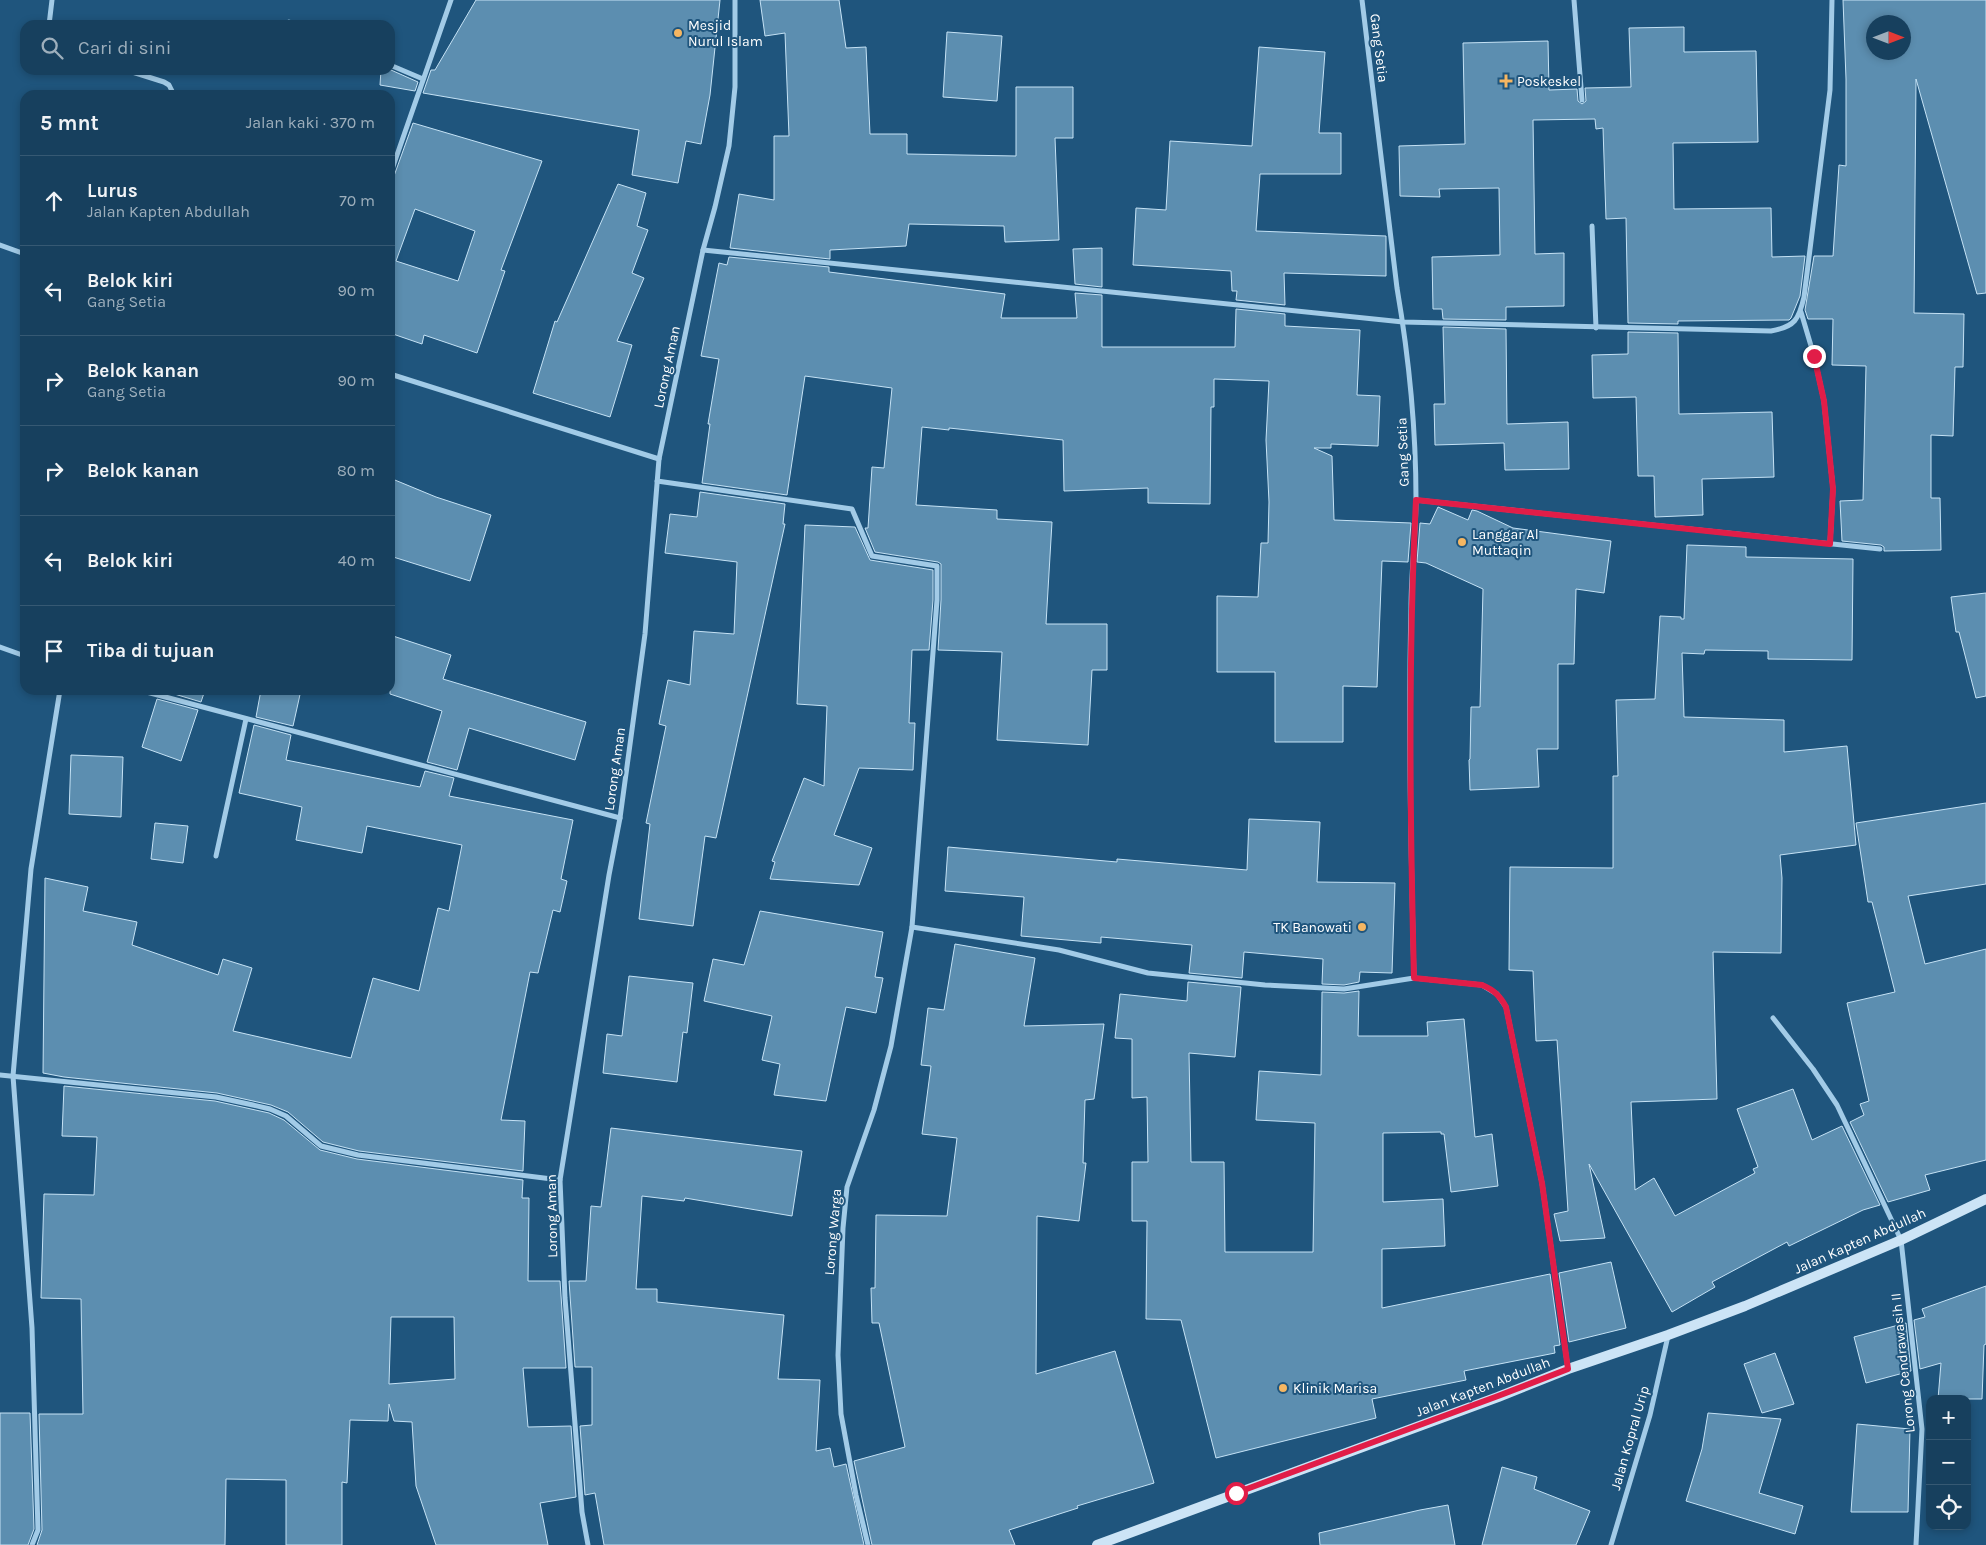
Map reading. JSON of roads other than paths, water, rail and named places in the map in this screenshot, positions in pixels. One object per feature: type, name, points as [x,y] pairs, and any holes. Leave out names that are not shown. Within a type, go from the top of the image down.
[{"type":"main road","name":"Jalan Kapten Abdullah","points":[[1097,1545],[1568,1369],[1668,1335],[1745,1306],[1901,1240],[1986,1199]]},
{"type":"street","points":[[50,20],[52,0]]},
{"type":"street","points":[[395,160],[451,0]]},
{"type":"street","name":"Lorong Aman","points":[[588,1545],[582,1512],[566,1298],[560,1180],[609,875],[620,818],[645,634],[659,460],[702,250],[715,207],[729,146],[735,87],[735,0]]},
{"type":"street","name":"Gang Setia","points":[[1362,0],[1415,432],[1416,500],[1410,636],[1410,828],[1414,978]]},
{"type":"street","points":[[1574,0],[1582,100]]},
{"type":"street","points":[[702,250],[1403,322],[1596,328],[1771,331],[1782,329],[1792,324],[1801,312],[1804,297],[1830,90],[1832,0]]},
{"type":"street","points":[[395,67],[423,79]]},
{"type":"street","points":[[147,75],[155,77],[169,85],[172,90]]},
{"type":"street","points":[[1592,226],[1596,328]]},
{"type":"street","points":[[0,245],[20,252]]},
{"type":"street","points":[[1801,312],[1814,356],[1824,401],[1833,489],[1830,544]]},
{"type":"street","points":[[395,376],[659,460]]},
{"type":"street","name":"Lorong Warga","points":[[657,481],[852,509],[872,556],[937,566],[937,600],[912,926],[891,1046],[874,1110],[847,1187],[843,1228],[838,1355],[841,1414],[856,1495],[868,1545]]},
{"type":"street","points":[[1416,500],[1880,549]]},
{"type":"street","points":[[0,647],[20,654]]},
{"type":"street","points":[[32,1545],[38,1530],[32,1328],[13,1076],[31,870],[59,695]]},
{"type":"street","points":[[158,695],[620,818]]},
{"type":"street","points":[[216,856],[246,718]]},
{"type":"street","points":[[912,926],[1059,950],[1148,973],[1265,985],[1344,989],[1414,978],[1482,985],[1492,989],[1498,994],[1506,1007],[1542,1183],[1568,1369]]},
{"type":"street","name":"Lorong Cendrawasih II","points":[[1773,1018],[1812,1068],[1837,1105],[1901,1240],[1922,1429],[1916,1545]]},
{"type":"street","points":[[0,1075],[216,1097],[270,1109],[286,1116],[312,1140],[327,1149],[358,1155],[560,1180]]},
{"type":"street","name":"Jalan Kopral Urip","points":[[1611,1545],[1650,1415],[1668,1335]]},
{"type":"place","name":"Mesjid Nurul Islam","points":[[678,33]]},
{"type":"place","name":"Poskeskel","points":[[1506,81]]},
{"type":"place","name":"Langgar Al Muttaqin","points":[[1462,542]]},
{"type":"place","name":"TK Banowati","points":[[1362,927]]},
{"type":"place","name":"Klinik Marisa","points":[[1283,1388]]}]
